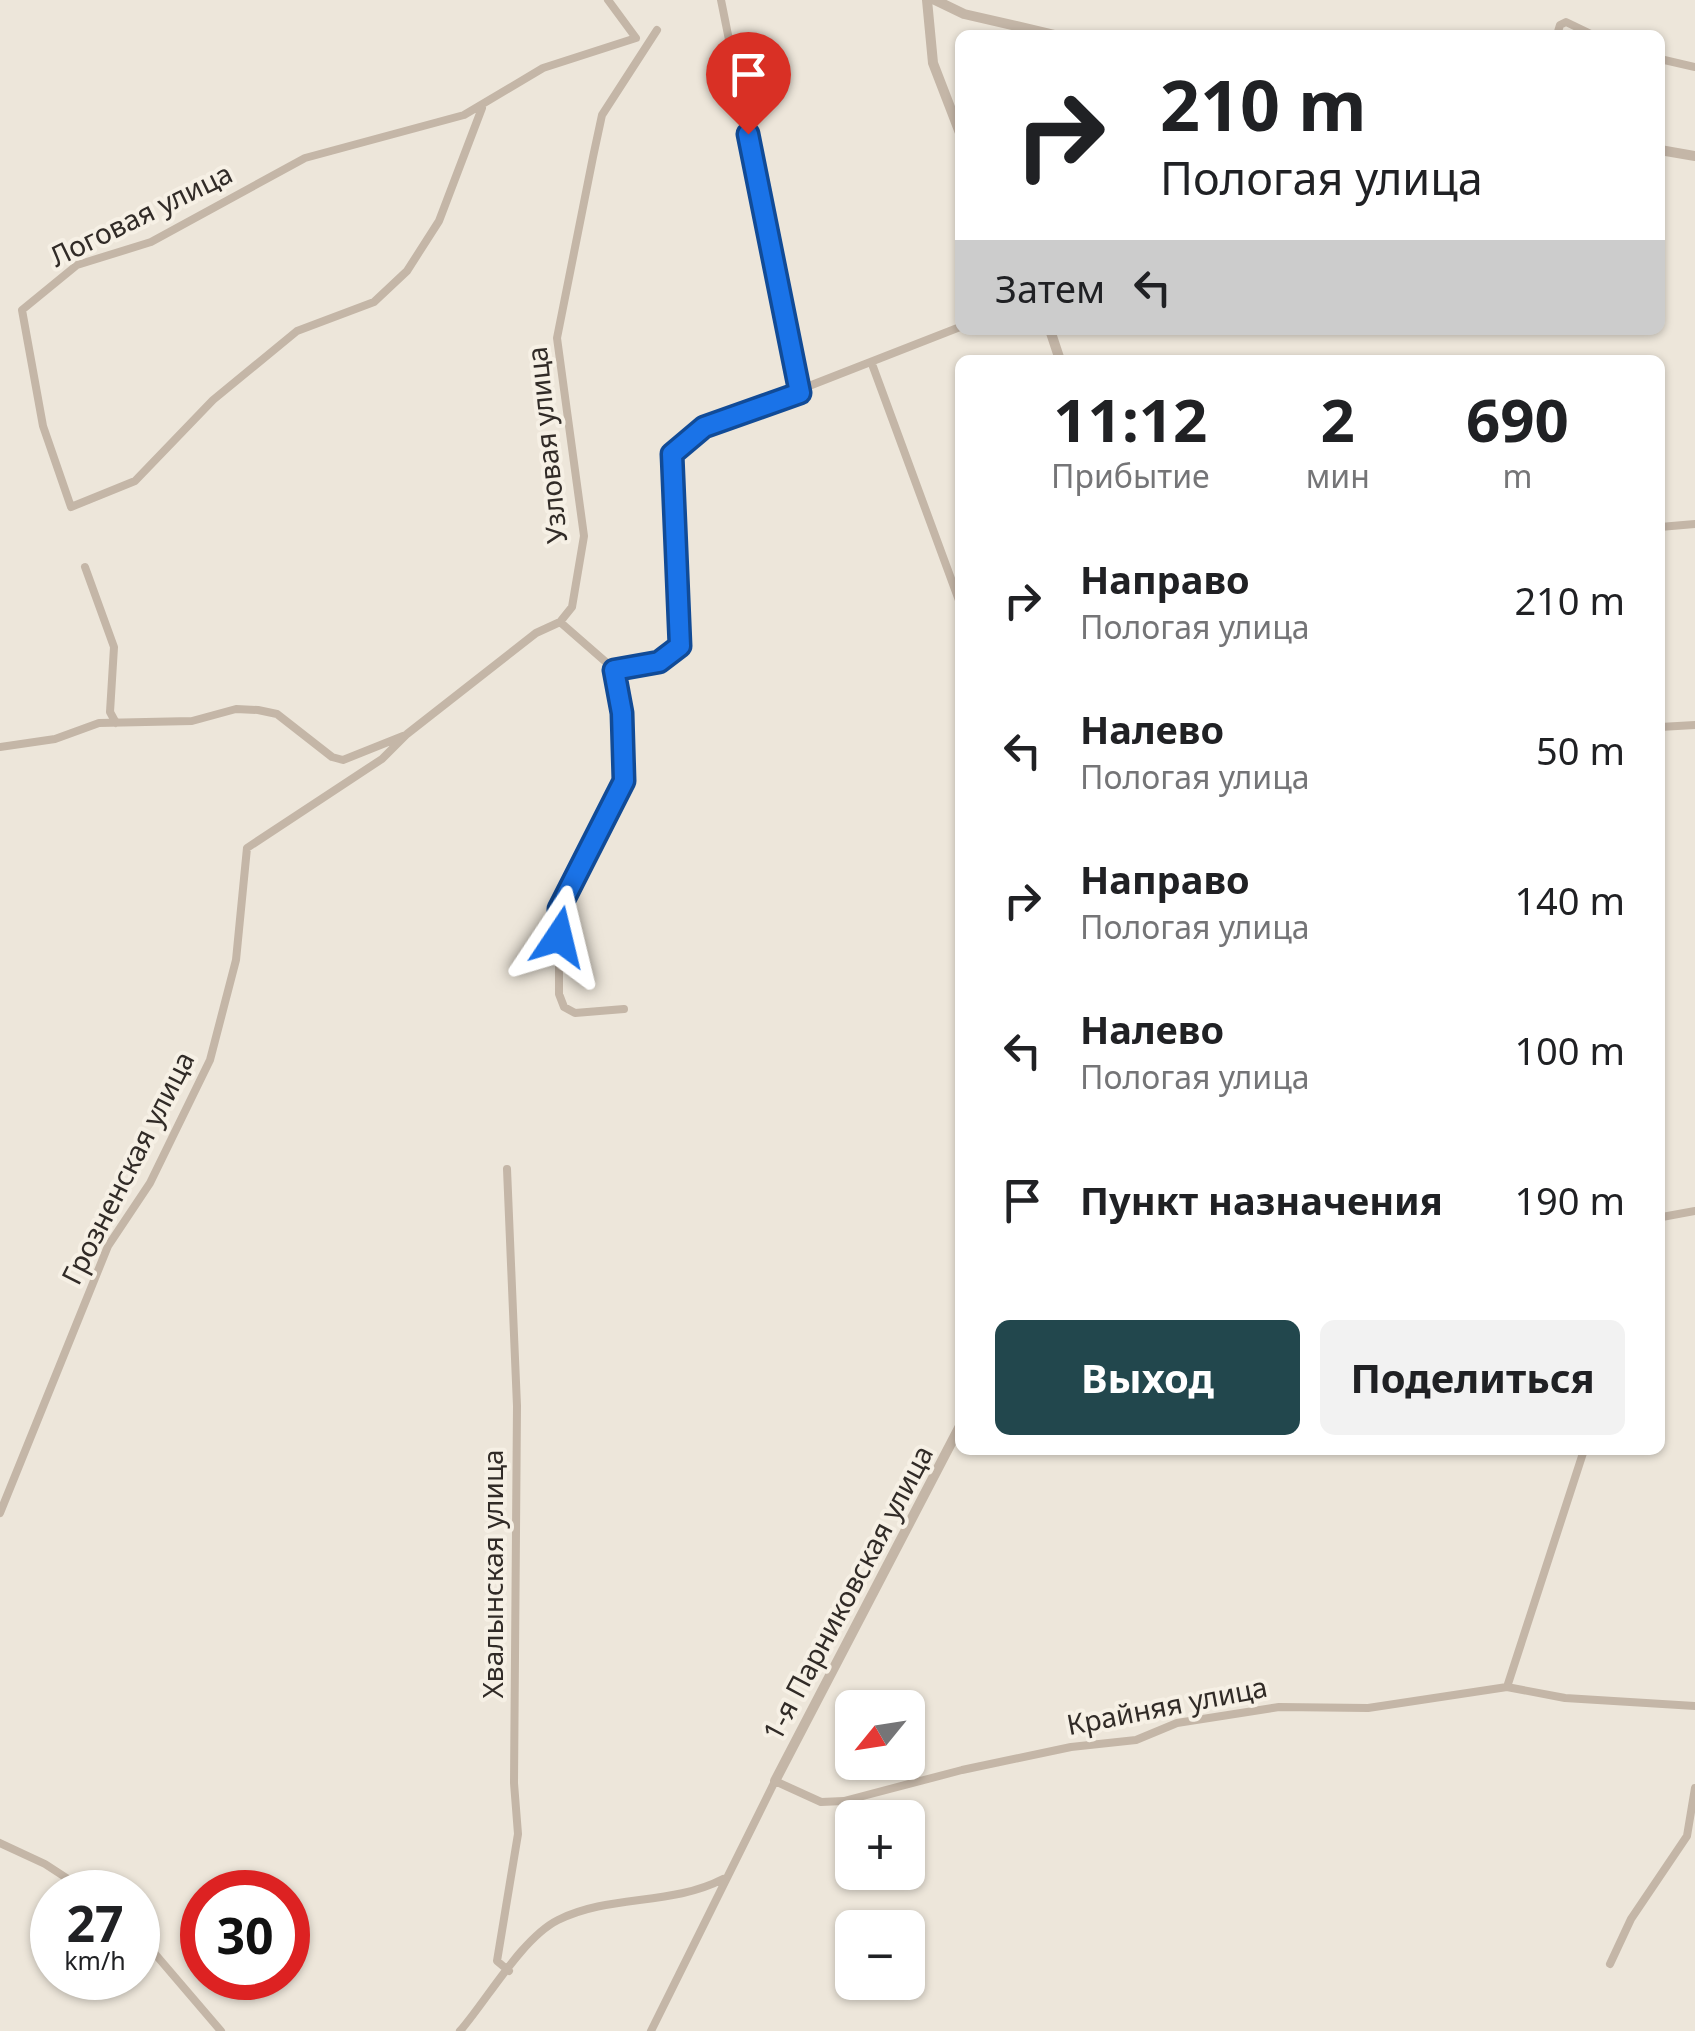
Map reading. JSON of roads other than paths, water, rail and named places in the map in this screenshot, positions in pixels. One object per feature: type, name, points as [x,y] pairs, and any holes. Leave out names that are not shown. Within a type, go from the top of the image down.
[{"type":"street","points":[[482,108],[543,68],[636,38],[608,0]]},
{"type":"street","points":[[721,0],[800,393]]},
{"type":"street","points":[[927,0],[933,63],[955,120]]},
{"type":"street","points":[[935,0],[964,14],[1033,30]]},
{"type":"street","points":[[1559,30],[1566,22],[1583,30]]},
{"type":"street","name":"Узловая улица","points":[[560,622],[572,607],[584,536],[557,338],[602,115],[657,30]]},
{"type":"street","points":[[1665,60],[1695,67]]},
{"type":"street","name":"Логовая улица","points":[[482,108],[439,221],[407,271],[374,302],[296,332],[213,400],[135,481],[71,507],[42,426],[22,310],[77,266],[151,242],[305,158],[482,108]]},
{"type":"street","points":[[1665,151],[1695,156]]},
{"type":"street","points":[[614,670],[659,662],[680,646],[672,454],[704,427],[800,393],[955,329]]},
{"type":"street","points":[[872,364],[955,588]]},
{"type":"street","points":[[1665,527],[1695,524]]},
{"type":"street","points":[[85,567],[114,647],[110,712],[116,723]]},
{"type":"street","points":[[0,747],[116,723],[192,722],[236,710],[258,710],[277,714],[332,756],[343,760],[407,734],[536,633],[560,622],[614,670],[622,713],[624,781],[559,909],[559,994],[564,1008],[575,1014],[624,1009]]},
{"type":"street","points":[[1665,727],[1695,725]]},
{"type":"street","name":"Грозненская улица","points":[[0,1513],[108,1246],[150,1183],[210,1060],[236,960],[247,848],[382,759],[407,734]]},
{"type":"street","name":"Хвалынская улица","points":[[507,1168],[517,1406],[514,1783],[518,1834],[497,1960],[509,1971]]},
{"type":"street","points":[[1665,1216],[1695,1211]]},
{"type":"street","name":"1-я Парниковская улица","points":[[775,1781],[955,1436]]},
{"type":"street","points":[[1507,1688],[1582,1455]]},
{"type":"street","name":"Крайняя улица","points":[[775,1781],[822,1802],[844,1801],[1071,1747],[1136,1740],[1177,1723],[1280,1707],[1368,1708],[1507,1688],[1566,1698],[1695,1706]]},
{"type":"street","points":[[650,2031],[775,1781]]},
{"type":"street","points":[[1610,1964],[1631,1919],[1686,1836],[1695,1788]]},
{"type":"street","points":[[0,1843],[54,1870]]},
{"type":"street","points":[[460,2031],[555,1922],[618,1904],[680,1897],[723,1879]]},
{"type":"street","points":[[160,1960],[221,2031]]}]
